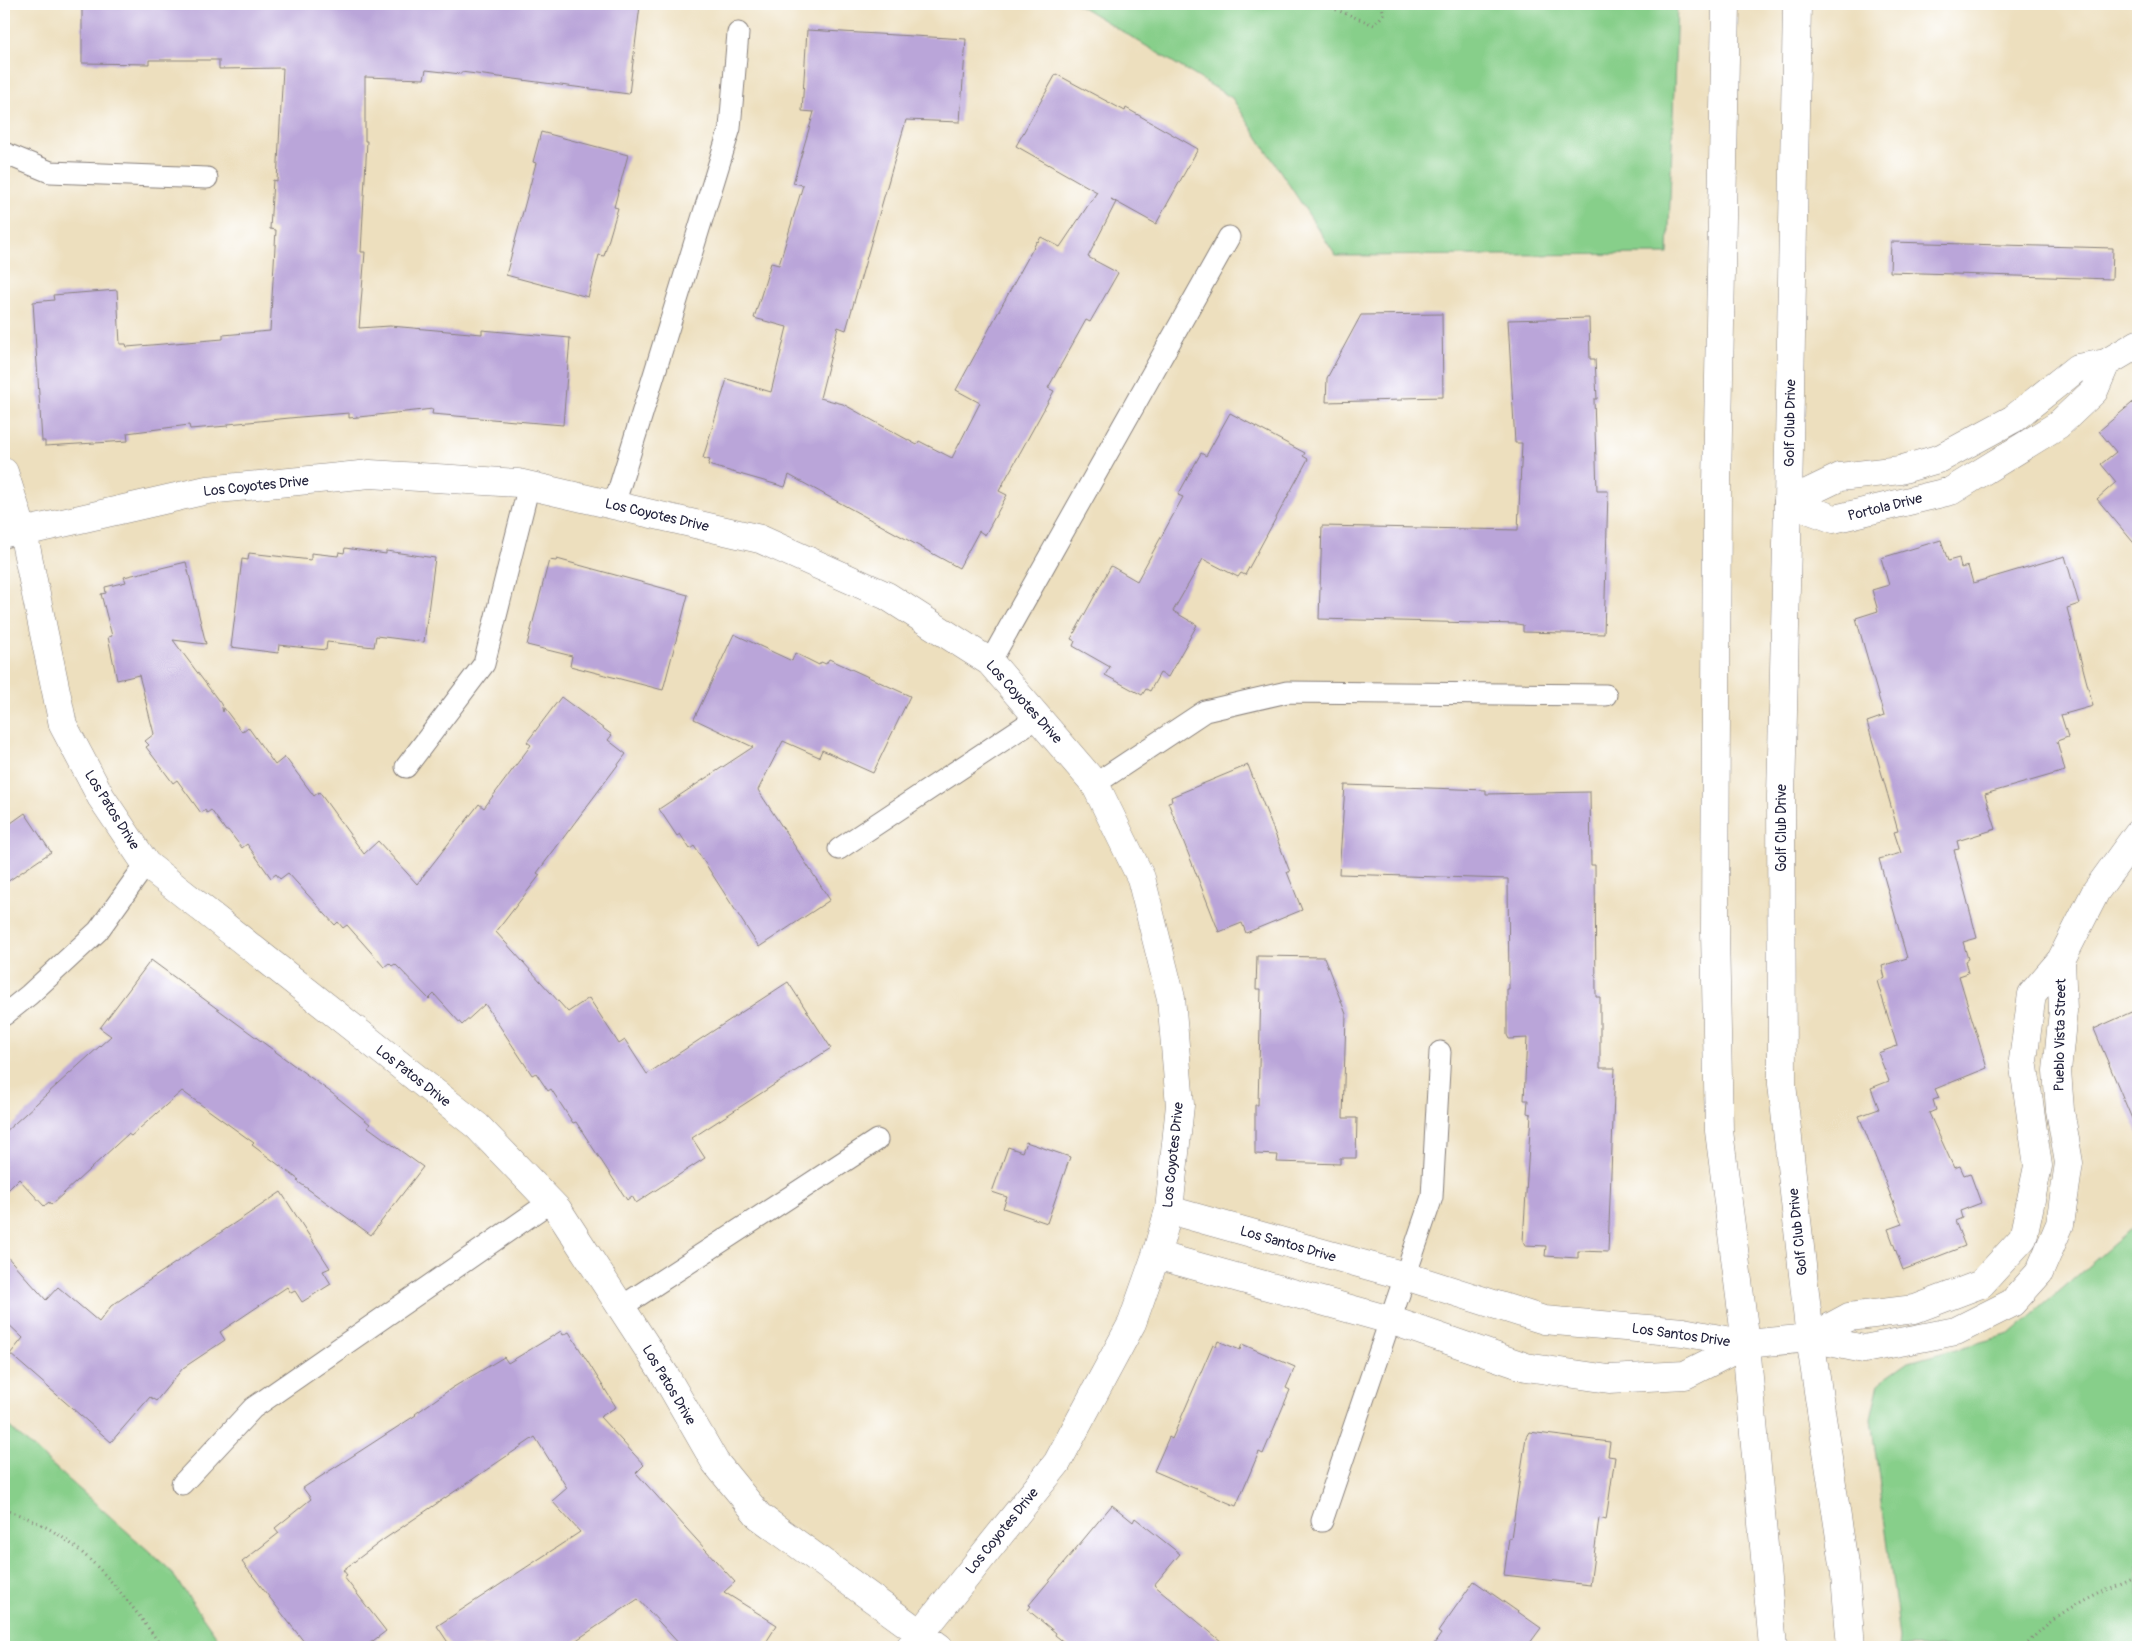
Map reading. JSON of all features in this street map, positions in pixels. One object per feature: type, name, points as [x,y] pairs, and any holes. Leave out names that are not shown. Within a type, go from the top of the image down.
[{"type":"street","points":[[1726,4],[1717,484],[1715,932],[1719,1131],[1746,1344],[1773,1647]]},
{"type":"street","name":"Golf Club Drive","points":[[1797,4],[1781,796],[1782,1084],[1810,1338],[1844,1564],[1851,1647]]},
{"type":"street","points":[[1788,502],[1840,477],[1900,470],[1941,458],[2013,419],[2077,368],[2106,363],[2138,344]]},
{"type":"street","name":"Portola Drive","points":[[1788,502],[1834,519],[1951,491],[2058,425],[2094,391],[2106,363]]},
{"type":"street","name":"Los Patos Drive","points":[[4,472],[13,535],[63,725],[101,797],[146,864],[477,1126],[558,1210],[665,1375],[715,1462],[760,1516],[923,1642]]},
{"type":"street","name":"Los Coyotes Drive","points":[[13,535],[207,490],[370,474],[529,485],[760,538],[887,596],[990,662],[1095,784],[1141,878],[1171,998],[1180,1105],[1168,1210],[1156,1255],[1132,1322],[1057,1463],[923,1642]]},
{"type":"street","name":"Pueblo Vista Street","points":[[1810,1338],[1849,1317],[1915,1309],[1981,1284],[2023,1238],[2038,1166],[2023,1060],[2032,994],[2061,960],[2096,892],[2138,833]]},
{"type":"street","name":"Pueblo Vista Street","points":[[1746,1344],[1810,1338],[1864,1349],[1956,1331],[2012,1303],[2039,1273],[2060,1224],[2069,1162],[2060,1110],[2057,1071],[2063,1011],[2061,960]]},
{"type":"street","name":"Los Santos Drive","points":[[1168,1210],[1405,1276],[1544,1320],[1684,1332],[1746,1344]]},
{"type":"street","name":"Los Santos Drive","points":[[1156,1255],[1390,1320],[1526,1367],[1609,1379],[1685,1375],[1746,1344]]},
{"type":"lane","points":[[614,505],[730,128],[738,33]]},
{"type":"lane","points":[[4,153],[50,172],[207,178]]},
{"type":"lane","points":[[990,662],[1229,237]]},
{"type":"lane","points":[[406,767],[484,664],[529,485]]},
{"type":"lane","points":[[1095,784],[1205,712],[1287,692],[1606,695]]},
{"type":"lane","points":[[839,848],[1038,717]]},
{"type":"lane","points":[[4,1015],[98,931],[146,864]]},
{"type":"lane","points":[[1322,1520],[1432,1197],[1440,1052]]},
{"type":"lane","points":[[621,1308],[877,1140]]},
{"type":"lane","points":[[182,1484],[253,1408],[550,1202]]},
{"type":"path","points":[[1322,4],[1374,25],[1384,14],[1381,4]]},
{"type":"path","points":[[4,1510],[19,1514],[55,1531],[85,1554],[120,1592],[162,1647]]},
{"type":"path","points":[[2025,1647],[2035,1634],[2056,1617],[2138,1575]]},
{"type":"green space","points":[[1077,4],[1677,4],[1668,254],[1336,256],[1232,98]]},
{"type":"green space","points":[[2138,1223],[2138,1647],[1899,1647],[1900,1637],[1871,1419],[1879,1383],[1909,1362],[2010,1334]]},
{"type":"green space","points":[[4,1422],[169,1569],[224,1647],[4,1647]]},
{"type":"building","points":[[82,4],[622,4],[640,6],[629,94],[461,72],[461,74],[426,70],[424,79],[365,77],[365,141],[367,141],[361,252],[365,252],[359,328],[390,326],[482,334],[482,330],[570,338],[563,425],[432,414],[433,409],[349,418],[349,413],[300,417],[190,429],[189,425],[127,433],[128,441],[45,446],[45,441],[42,441],[33,302],[54,300],[53,295],[117,290],[120,344],[126,344],[127,347],[223,339],[223,335],[270,331],[276,230],[270,229],[273,180],[277,181],[283,68],[219,69],[219,60],[149,60],[149,64],[82,63]]},
{"type":"building","points":[[807,30],[966,39],[960,122],[906,120],[846,330],[838,327],[820,398],[843,404],[917,445],[919,441],[952,458],[980,403],[956,390],[1037,241],[1041,237],[1060,247],[1097,192],[1016,146],[1056,74],[1125,111],[1126,108],[1198,149],[1156,224],[1111,199],[1116,202],[1088,257],[1118,273],[1090,322],[1086,320],[1048,388],[1054,391],[999,491],[1007,495],[985,535],[979,531],[959,568],[789,475],[785,487],[708,465],[710,460],[703,458],[727,379],[771,392],[787,327],[754,318],[771,263],[779,265],[803,185],[793,183],[814,112],[802,111]]},
{"type":"building","points":[[541,132],[628,155],[614,207],[618,208],[604,256],[599,255],[588,297],[506,275],[536,163],[533,162]]},
{"type":"building","points":[[1891,242],[2113,248],[2112,279],[1890,272]]},
{"type":"building","points":[[1442,314],[1443,397],[1326,402],[1327,378],[1361,315]]},
{"type":"building","points":[[1589,318],[1590,359],[1595,359],[1597,399],[1594,399],[1597,491],[1608,491],[1604,634],[1523,632],[1523,625],[1517,624],[1319,619],[1322,526],[1518,530],[1522,443],[1515,443],[1508,320]]},
{"type":"building","points":[[2138,398],[2138,548],[2097,499],[2116,482],[2101,464],[2116,452],[2099,431]]},
{"type":"building","points":[[1230,413],[1305,453],[1303,456],[1308,459],[1245,575],[1241,573],[1238,577],[1203,559],[1173,611],[1197,625],[1168,677],[1160,673],[1150,691],[1146,689],[1142,695],[1105,675],[1110,667],[1073,646],[1075,641],[1071,639],[1111,566],[1137,581],[1183,497],[1178,495],[1201,453],[1206,456]]},
{"type":"building","points":[[1941,540],[1948,561],[1959,558],[1961,568],[1968,566],[1973,583],[2065,556],[2079,604],[2067,608],[2093,706],[2061,715],[2068,737],[2057,741],[2065,771],[1985,794],[1996,829],[1957,841],[1959,849],[1954,850],[1977,938],[1963,942],[1968,959],[1965,961],[1968,973],[1959,976],[1987,1068],[1935,1089],[1939,1098],[1933,1100],[1936,1110],[1929,1113],[1954,1168],[1960,1166],[1964,1175],[1970,1173],[1981,1203],[1960,1211],[1962,1218],[1955,1221],[1965,1246],[1903,1270],[1888,1229],[1902,1224],[1859,1116],[1879,1109],[1871,1088],[1889,1081],[1878,1053],[1897,1046],[1877,981],[1885,978],[1882,966],[1907,958],[1879,859],[1901,853],[1894,832],[1898,831],[1867,722],[1884,716],[1856,618],[1878,611],[1872,590],[1889,585],[1881,558]]},
{"type":"building","points":[[345,548],[386,554],[386,551],[435,558],[424,642],[376,636],[374,647],[327,642],[326,650],[279,645],[278,653],[231,647],[242,559],[248,560],[249,553],[311,560],[311,553],[338,556],[339,552],[344,553]]},
{"type":"building","points":[[557,559],[688,595],[663,690],[570,666],[572,656],[527,645],[549,560],[556,561]]},
{"type":"building","points":[[186,562],[206,644],[173,640],[221,704],[223,712],[224,708],[242,732],[248,727],[275,765],[285,757],[314,796],[319,792],[364,854],[378,841],[417,884],[479,804],[484,808],[531,745],[527,742],[561,697],[612,735],[608,740],[626,754],[537,873],[540,875],[496,932],[568,1012],[589,998],[619,1044],[625,1040],[647,1074],[788,982],[831,1048],[692,1138],[705,1158],[636,1203],[632,1196],[627,1200],[576,1122],[573,1123],[551,1089],[548,1091],[536,1073],[532,1075],[485,1004],[462,1025],[434,994],[429,999],[395,964],[392,966],[389,963],[384,967],[347,925],[343,928],[338,922],[335,925],[288,873],[280,879],[276,874],[271,878],[247,844],[242,848],[228,830],[226,831],[211,810],[207,813],[205,810],[201,813],[177,780],[173,783],[146,747],[149,745],[145,741],[154,734],[139,675],[117,680],[108,637],[112,636],[101,594],[106,593],[105,587],[126,582],[124,577]]},
{"type":"building","points":[[734,634],[792,661],[795,653],[819,665],[821,662],[826,664],[829,659],[910,696],[873,773],[822,750],[819,757],[783,741],[758,790],[830,900],[759,947],[694,846],[690,849],[680,834],[677,836],[659,809],[753,747],[694,719]]},
{"type":"building","points":[[1248,765],[1290,872],[1287,872],[1302,910],[1246,933],[1242,923],[1219,932],[1168,802],[1172,801],[1171,797]]},
{"type":"building","points":[[1345,785],[1486,790],[1486,794],[1590,792],[1591,865],[1595,865],[1596,997],[1600,997],[1600,1068],[1615,1068],[1608,1252],[1578,1251],[1578,1258],[1545,1256],[1546,1246],[1525,1245],[1523,1241],[1531,1114],[1527,1113],[1528,1100],[1524,1100],[1527,1038],[1509,1039],[1507,1035],[1507,989],[1509,989],[1508,879],[1339,874]]},
{"type":"building","points":[[25,813],[51,852],[4,884],[4,828]]},
{"type":"building","points":[[1257,956],[1324,957],[1346,1014],[1343,1118],[1357,1118],[1356,1158],[1340,1158],[1340,1164],[1277,1162],[1278,1155],[1255,1154],[1255,1105],[1258,1105],[1261,989],[1256,989]]},
{"type":"building","points":[[151,960],[333,1094],[370,1124],[368,1127],[423,1167],[371,1235],[297,1181],[299,1180],[252,1145],[254,1143],[182,1091],[131,1136],[128,1134],[51,1205],[49,1202],[44,1206],[19,1179],[4,1194],[4,1133],[111,1036],[100,1028]]},
{"type":"building","points":[[2138,1009],[2138,1133],[2094,1029]]},
{"type":"building","points":[[1026,1142],[1070,1157],[1047,1223],[1003,1208],[1007,1197],[992,1192],[1008,1147],[1022,1152]]},
{"type":"building","points":[[281,1192],[330,1268],[323,1271],[331,1284],[302,1302],[295,1291],[291,1293],[287,1287],[220,1332],[225,1340],[183,1368],[156,1401],[150,1397],[111,1442],[10,1354],[23,1338],[4,1320],[4,1253],[46,1300],[58,1287],[99,1322],[111,1306]]},
{"type":"building","points":[[561,1331],[563,1335],[569,1332],[616,1407],[600,1417],[644,1465],[636,1473],[735,1582],[724,1592],[777,1625],[763,1647],[682,1647],[638,1599],[566,1647],[451,1647],[437,1626],[580,1532],[552,1501],[567,1488],[535,1437],[383,1540],[343,1570],[347,1575],[344,1577],[386,1631],[365,1647],[308,1647],[242,1562],[279,1533],[275,1528],[311,1499],[303,1488],[416,1415],[452,1388],[504,1357],[508,1363]]},
{"type":"building","points":[[1218,1341],[1240,1350],[1242,1344],[1295,1367],[1286,1388],[1290,1390],[1263,1454],[1259,1452],[1236,1506],[1154,1471],[1169,1437],[1172,1439],[1213,1344],[1216,1346]]},
{"type":"building","points":[[1529,1432],[1610,1442],[1608,1456],[1615,1457],[1606,1520],[1599,1518],[1590,1585],[1504,1575],[1526,1437]]},
{"type":"building","points":[[1112,1505],[1133,1522],[1135,1518],[1180,1554],[1154,1585],[1228,1647],[1070,1647],[1028,1610],[1031,1606],[1029,1605]]},
{"type":"building","points":[[1474,1581],[1541,1628],[1527,1647],[1432,1647],[1441,1634],[1438,1632]]}]
